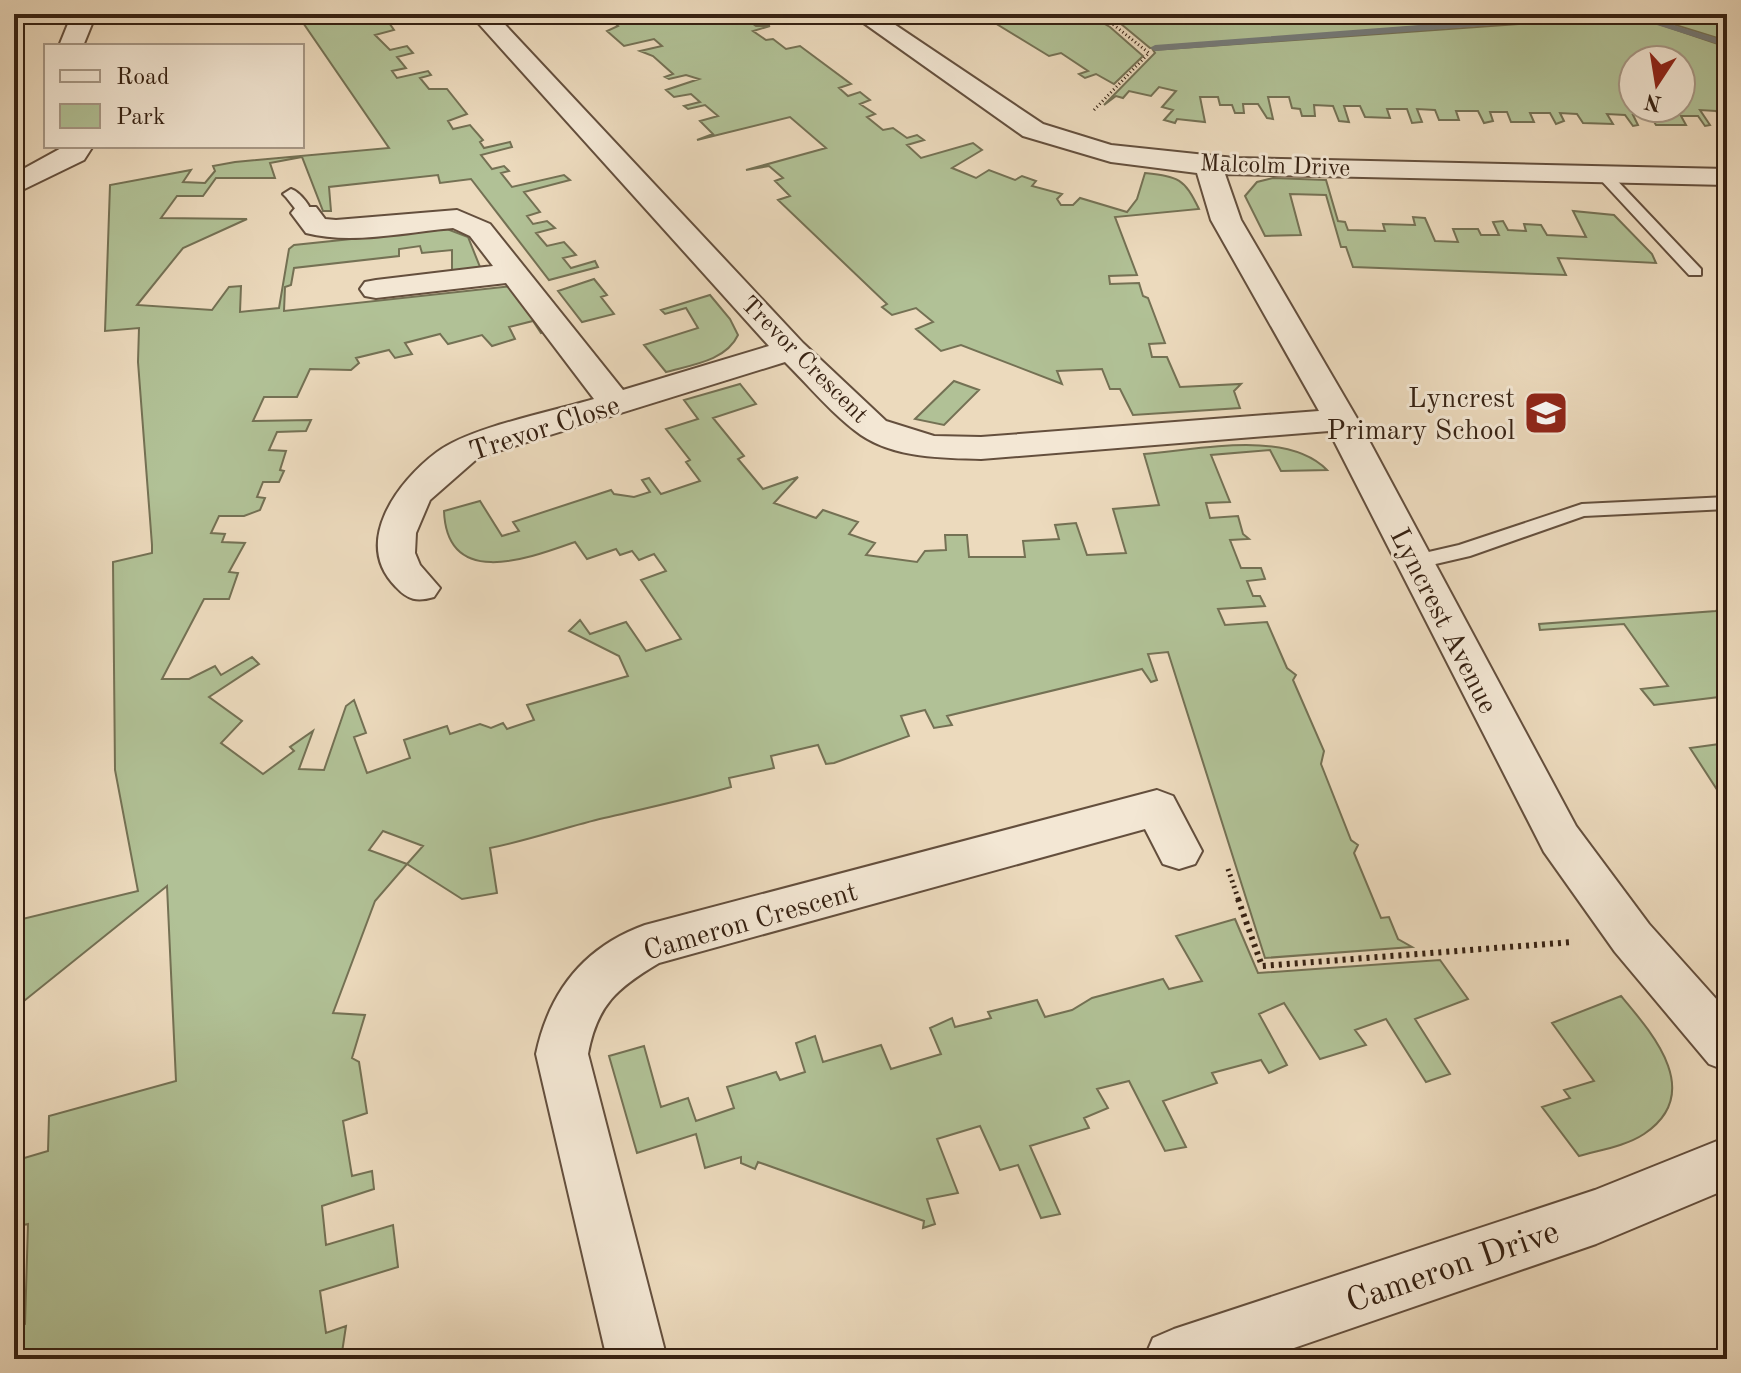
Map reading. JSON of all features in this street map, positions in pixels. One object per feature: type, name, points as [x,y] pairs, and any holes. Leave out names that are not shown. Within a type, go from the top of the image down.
[{"type":"street","points":[[72,44],[84,14]]},
{"type":"street","name":"Trevor Crescent","points":[[482,14],[791,350],[874,428],[904,441],[934,447],[981,448],[1341,420]]},
{"type":"street","name":"Malcolm Drive","points":[[863,14],[1011,116],[1062,142],[1118,154],[1208,164],[1727,177]]},
{"type":"street","points":[[14,185],[74,154],[78,148]]},
{"type":"street","name":"Lyncrest Avenue","points":[[1208,164],[1226,220],[1341,420],[1560,839],[1632,938],[1727,1048]]},
{"type":"street","points":[[298,204],[316,227],[336,229],[457,219],[480,230],[616,404]]},
{"type":"street","points":[[376,289],[514,273]]},
{"type":"street","name":"Trevor Close","points":[[420,588],[403,576],[397,560],[402,515],[429,475],[466,449],[791,350]]},
{"type":"street","name":"Cameron Crescent","points":[[637,1359],[562,1054],[566,1026],[578,997],[610,966],[645,946],[1157,808],[1179,851]]},
{"type":"street","name":"Cameron Drive","points":[[1174,1359],[1596,1217],[1727,1163]]},
{"type":"lane","points":[[1603,174],[1695,272]]},
{"type":"lane","points":[[1414,562],[1463,551],[1582,510],[1727,503]]},
{"type":"path","points":[[1062,142],[1149,53],[1100,14]]},
{"type":"path","points":[[1228,869],[1262,966],[1580,942]]},
{"type":"green space","points":[[297,14],[394,14],[385,17],[394,30],[375,35],[390,50],[407,46],[413,53],[397,57],[406,68],[392,71],[397,78],[428,71],[431,75],[420,78],[429,89],[447,89],[467,114],[448,121],[453,129],[470,125],[483,140],[480,142],[484,148],[510,142],[512,147],[481,155],[492,169],[504,166],[509,171],[501,173],[512,187],[564,175],[570,180],[524,192],[540,212],[527,216],[533,224],[547,221],[555,228],[536,233],[547,246],[564,242],[576,255],[563,258],[571,268],[595,261],[598,267],[549,280],[471,179],[440,183],[438,175],[329,187],[331,211],[323,211],[302,157],[270,163],[275,178],[216,178],[203,196],[177,196],[161,218],[247,219],[183,248],[137,305],[212,310],[229,287],[241,286],[240,312],[279,308],[289,249],[294,245],[447,229],[468,237],[482,272],[452,270],[452,250],[422,253],[420,246],[399,249],[399,256],[294,268],[291,285],[285,287],[284,311],[513,286],[545,332],[541,333],[533,321],[509,327],[515,339],[492,346],[482,335],[448,344],[440,334],[405,343],[412,354],[395,358],[389,350],[356,358],[359,363],[351,370],[310,369],[297,397],[264,397],[253,421],[311,420],[306,431],[277,432],[269,450],[286,451],[280,470],[284,471],[279,482],[263,482],[257,497],[265,498],[260,510],[244,516],[219,516],[211,533],[225,534],[222,542],[245,543],[229,572],[238,573],[229,599],[204,599],[162,679],[189,679],[215,666],[221,675],[252,657],[259,664],[209,697],[242,721],[221,743],[263,774],[294,751],[290,747],[313,731],[299,769],[324,770],[346,706],[354,700],[366,733],[354,737],[367,773],[410,758],[404,740],[447,726],[450,734],[480,724],[491,728],[503,723],[507,729],[534,720],[527,705],[628,676],[619,656],[569,631],[580,620],[590,634],[626,622],[646,651],[681,639],[641,580],[666,571],[654,554],[639,560],[632,551],[620,555],[616,549],[587,559],[575,542],[513,560],[474,560],[459,551],[449,535],[444,511],[480,501],[502,536],[519,531],[513,522],[611,490],[614,494],[634,497],[650,492],[642,480],[649,478],[661,494],[700,481],[686,462],[690,460],[666,429],[698,419],[684,400],[740,384],[756,404],[713,418],[744,456],[738,459],[763,489],[798,477],[774,503],[816,518],[823,510],[858,522],[849,534],[875,543],[866,555],[917,562],[925,551],[946,550],[945,535],[967,535],[969,557],[1025,557],[1023,541],[1059,539],[1055,525],[1076,523],[1087,555],[1126,553],[1113,509],[1159,505],[1144,454],[1215,446],[1266,446],[1310,457],[1327,470],[1281,471],[1270,450],[1211,455],[1230,502],[1206,503],[1210,518],[1238,516],[1243,534],[1249,539],[1230,540],[1241,568],[1261,568],[1265,579],[1247,581],[1253,596],[1260,596],[1265,606],[1218,609],[1225,625],[1267,622],[1287,668],[1296,675],[1293,680],[1324,751],[1321,764],[1351,840],[1358,845],[1354,853],[1381,918],[1389,917],[1398,939],[1412,947],[1265,958],[1168,652],[1148,654],[1157,680],[1151,682],[1142,669],[947,716],[952,725],[934,728],[925,710],[901,716],[909,736],[834,763],[826,764],[818,745],[771,756],[774,768],[729,778],[731,787],[490,848],[497,893],[462,899],[407,864],[375,901],[333,1013],[365,1015],[352,1058],[359,1062],[367,1113],[343,1121],[352,1176],[372,1171],[374,1189],[322,1206],[326,1245],[393,1225],[398,1267],[320,1291],[326,1333],[346,1326],[341,1359],[38,1359],[37,1352],[14,1359],[14,1327],[25,1324],[28,1224],[14,1227],[14,1161],[48,1151],[49,1116],[176,1081],[167,886],[14,1009],[14,921],[138,891],[115,770],[113,562],[152,553],[152,545],[138,362],[139,328],[105,331],[110,185],[191,170],[183,182],[205,183],[215,171],[213,166],[389,148]],"holes":[[[383,831],[423,846],[407,864],[369,850]]]},
{"type":"green space","points":[[587,14],[760,14],[763,17],[749,21],[756,26],[770,26],[753,31],[766,40],[773,39],[786,49],[800,46],[851,84],[839,88],[848,96],[860,92],[870,100],[860,104],[875,114],[867,117],[883,130],[893,128],[907,138],[917,135],[924,140],[907,145],[921,158],[973,143],[982,150],[952,168],[976,178],[989,170],[1015,180],[1022,176],[1036,181],[1032,186],[1062,194],[1057,199],[1061,205],[1073,205],[1080,198],[1127,212],[1137,199],[1145,173],[1179,181],[1199,209],[1115,217],[1137,275],[1109,276],[1110,284],[1139,283],[1165,343],[1149,344],[1152,357],[1167,357],[1180,387],[1241,384],[1234,391],[1240,408],[1133,415],[1120,389],[1110,389],[1102,369],[1057,371],[1062,384],[961,345],[941,351],[916,329],[933,322],[916,308],[892,315],[882,307],[887,304],[778,200],[790,196],[775,181],[783,178],[769,166],[746,170],[826,148],[790,117],[697,140],[713,134],[700,121],[718,116],[705,105],[688,109],[684,106],[700,102],[691,94],[674,97],[666,90],[699,79],[686,75],[665,77],[673,74],[653,56],[640,51],[662,46],[654,39],[624,46],[607,31],[618,26],[611,20],[596,23]]},
{"type":"green space","points":[[1018,14],[1087,14],[1110,27],[1143,56],[1114,84],[1096,74],[1085,78],[1079,74],[1088,71],[1061,53],[1049,56],[995,23],[1017,19]]},
{"type":"green space","points":[[1109,14],[1206,14],[1232,21],[1236,14],[1261,14],[1263,17],[1294,14],[1302,22],[1314,21],[1311,18],[1325,14],[1575,14],[1150,48]]},
{"type":"green space","points":[[1640,14],[1696,14],[1703,19],[1727,23],[1727,41]]},
{"type":"green space","points":[[1616,17],[1644,19],[1727,47],[1727,118],[1722,118],[1716,111],[1700,110],[1710,125],[1705,126],[1697,116],[1697,44],[1617,44],[1617,115],[1607,114],[1613,124],[1583,123],[1577,114],[1560,113],[1564,121],[1556,124],[1550,113],[1530,113],[1534,122],[1511,122],[1507,112],[1490,112],[1493,121],[1484,123],[1478,111],[1456,111],[1459,120],[1439,120],[1435,110],[1417,109],[1422,122],[1412,123],[1407,109],[1387,109],[1390,118],[1365,117],[1360,106],[1344,106],[1349,122],[1339,121],[1333,106],[1314,105],[1315,116],[1302,116],[1300,109],[1292,108],[1289,97],[1268,97],[1273,119],[1267,118],[1258,104],[1243,104],[1244,113],[1235,113],[1232,105],[1220,105],[1218,97],[1200,97],[1205,122],[1177,119],[1175,123],[1164,120],[1173,110],[1162,107],[1176,91],[1159,87],[1151,96],[1129,91],[1123,98],[1116,96],[1104,105],[1155,53],[1153,50]]},
{"type":"green space","points":[[1273,178],[1326,180],[1338,221],[1345,222],[1348,230],[1385,231],[1383,224],[1415,225],[1413,217],[1425,218],[1435,241],[1458,242],[1453,229],[1478,229],[1481,235],[1499,235],[1493,222],[1503,221],[1508,230],[1526,231],[1524,224],[1541,225],[1547,235],[1586,237],[1573,211],[1614,215],[1652,254],[1656,263],[1558,258],[1566,275],[1353,267],[1346,247],[1341,247],[1326,195],[1290,194],[1301,235],[1265,236],[1245,196],[1257,182]]},
{"type":"green space","points":[[594,279],[607,295],[601,297],[614,314],[582,322],[558,291]]},
{"type":"green space","points":[[710,295],[730,319],[738,335],[717,356],[666,372],[644,345],[698,328],[686,308],[665,314],[661,310]]},
{"type":"green space","points":[[954,381],[979,390],[944,425],[915,419]]},
{"type":"green space","points":[[1727,600],[1727,696],[1654,705],[1641,689],[1668,686],[1624,624],[1540,630],[1539,624],[1716,611]]},
{"type":"green space","points":[[1727,743],[1727,805],[1690,748]]},
{"type":"green space","points":[[1235,919],[1258,973],[1440,960],[1468,999],[1415,1019],[1450,1074],[1426,1082],[1386,1019],[1355,1030],[1366,1045],[1320,1059],[1284,1003],[1259,1014],[1287,1065],[1269,1073],[1261,1060],[1212,1073],[1217,1083],[1163,1101],[1186,1147],[1165,1151],[1129,1081],[1097,1089],[1108,1108],[1084,1118],[1089,1128],[1030,1146],[1060,1214],[1041,1218],[1018,1165],[1000,1170],[980,1126],[937,1139],[958,1193],[927,1199],[935,1224],[923,1228],[924,1221],[758,1162],[755,1169],[741,1163],[741,1157],[705,1168],[696,1134],[637,1153],[609,1056],[644,1046],[661,1107],[688,1098],[696,1121],[734,1108],[727,1087],[776,1072],[780,1080],[805,1072],[796,1043],[815,1036],[823,1062],[881,1045],[891,1069],[941,1054],[930,1028],[952,1018],[955,1027],[991,1018],[988,1012],[1037,1000],[1045,1017],[1072,1010],[1092,998],[1163,979],[1169,989],[1202,981],[1176,936]]},
{"type":"green space","points":[[1621,996],[1647,1028],[1667,1064],[1672,1082],[1671,1100],[1662,1118],[1644,1134],[1621,1145],[1579,1156],[1542,1107],[1570,1098],[1564,1090],[1594,1081],[1552,1023]]},
{"type":"waterway","points":[[1155,48],[1600,14]]},
{"type":"waterway","points":[[1627,14],[1727,44]]},
{"type":"place","name":"Lyncrest Primary School","points":[[1546,413]]}]
